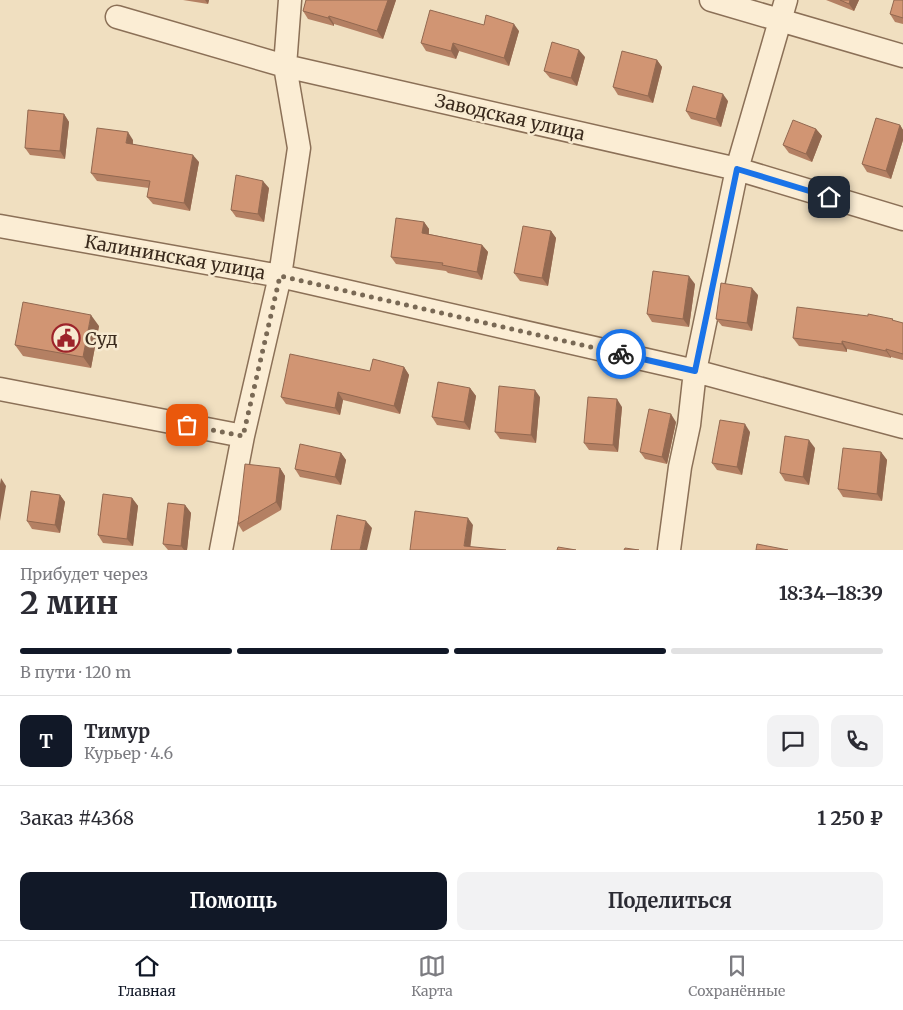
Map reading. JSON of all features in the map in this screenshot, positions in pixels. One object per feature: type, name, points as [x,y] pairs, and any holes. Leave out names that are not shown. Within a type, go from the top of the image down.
[{"type":"street","points":[[221,550],[243,436],[280,276],[299,148],[285,66],[290,0]]},
{"type":"street","points":[[711,0],[782,10],[903,56]]},
{"type":"street","points":[[669,550],[680,467],[690,424],[695,371],[737,169],[782,10]]},
{"type":"street","name":"Заводская улица","points":[[117,17],[285,66],[737,169],[903,220]]},
{"type":"street","name":"Калининская улица","points":[[0,226],[280,276],[695,371],[903,427]]},
{"type":"street","points":[[0,389],[243,436]]},
{"type":"building","points":[[306,0],[388,0],[377,31],[329,16],[328,18],[303,11]]},
{"type":"building","points":[[840,0],[850,0],[849,4]]},
{"type":"building","points":[[894,0],[903,0],[903,18],[890,14]]},
{"type":"building","points":[[430,10],[484,25],[486,15],[514,24],[504,58],[453,43],[451,51],[421,43]]},
{"type":"building","points":[[552,42],[579,50],[571,78],[544,71]]},
{"type":"building","points":[[622,51],[657,60],[648,96],[613,87]]},
{"type":"building","points":[[693,86],[723,94],[716,119],[686,111]]},
{"type":"building","points":[[28,110],[64,114],[60,151],[25,148]]},
{"type":"building","points":[[876,118],[900,125],[886,171],[862,164]]},
{"type":"building","points":[[793,120],[816,129],[806,154],[783,145]]},
{"type":"building","points":[[97,128],[128,132],[126,143],[193,155],[184,203],[147,197],[150,181],[91,173]]},
{"type":"building","points":[[236,175],[263,181],[258,214],[231,210]]},
{"type":"building","points":[[396,218],[424,222],[422,233],[482,245],[477,272],[442,265],[443,263],[391,257]]},
{"type":"building","points":[[523,226],[551,231],[542,278],[514,273]]},
{"type":"building","points":[[653,271],[689,276],[683,319],[647,314]]},
{"type":"building","points":[[721,283],[752,288],[747,323],[716,319]]},
{"type":"building","points":[[23,302],[91,315],[83,357],[15,345]]},
{"type":"building","points":[[797,307],[868,316],[868,314],[903,323],[903,354],[842,341],[842,344],[793,338]]},
{"type":"building","points":[[290,354],[370,371],[373,359],[404,367],[394,406],[338,392],[335,408],[281,397]]},
{"type":"building","points":[[438,382],[470,388],[464,422],[432,417]]},
{"type":"building","points":[[499,386],[535,390],[531,435],[495,432]]},
{"type":"building","points":[[588,397],[617,399],[613,445],[584,443]]},
{"type":"building","points":[[649,409],[671,414],[662,457],[640,452]]},
{"type":"building","points":[[720,420],[745,424],[737,467],[712,463]]},
{"type":"building","points":[[785,436],[809,440],[803,477],[780,473]]},
{"type":"building","points":[[300,444],[341,453],[335,477],[295,469]]},
{"type":"building","points":[[843,448],[881,452],[877,494],[838,489]]},
{"type":"building","points":[[245,464],[280,468],[276,502],[238,524]]},
{"type":"building","points":[[31,491],[60,495],[55,525],[27,521]]},
{"type":"building","points":[[103,494],[132,498],[127,539],[98,535]]},
{"type":"building","points":[[168,503],[185,505],[181,546],[163,544]]},
{"type":"building","points":[[415,511],[468,518],[464,546],[506,550],[410,550]]},
{"type":"building","points":[[337,515],[366,521],[360,550],[331,550]]},
{"type":"building","points":[[757,544],[788,550],[756,550]]},
{"type":"building","points":[[558,547],[576,550],[557,550]]},
{"type":"way so far","points":[[187,425],[243,436],[280,276],[621,354]]},
{"type":"place","name":"Суд","points":[[66,338]]},
{"type":"route","points":[[621,354],[695,371],[737,169],[829,197]]}]
